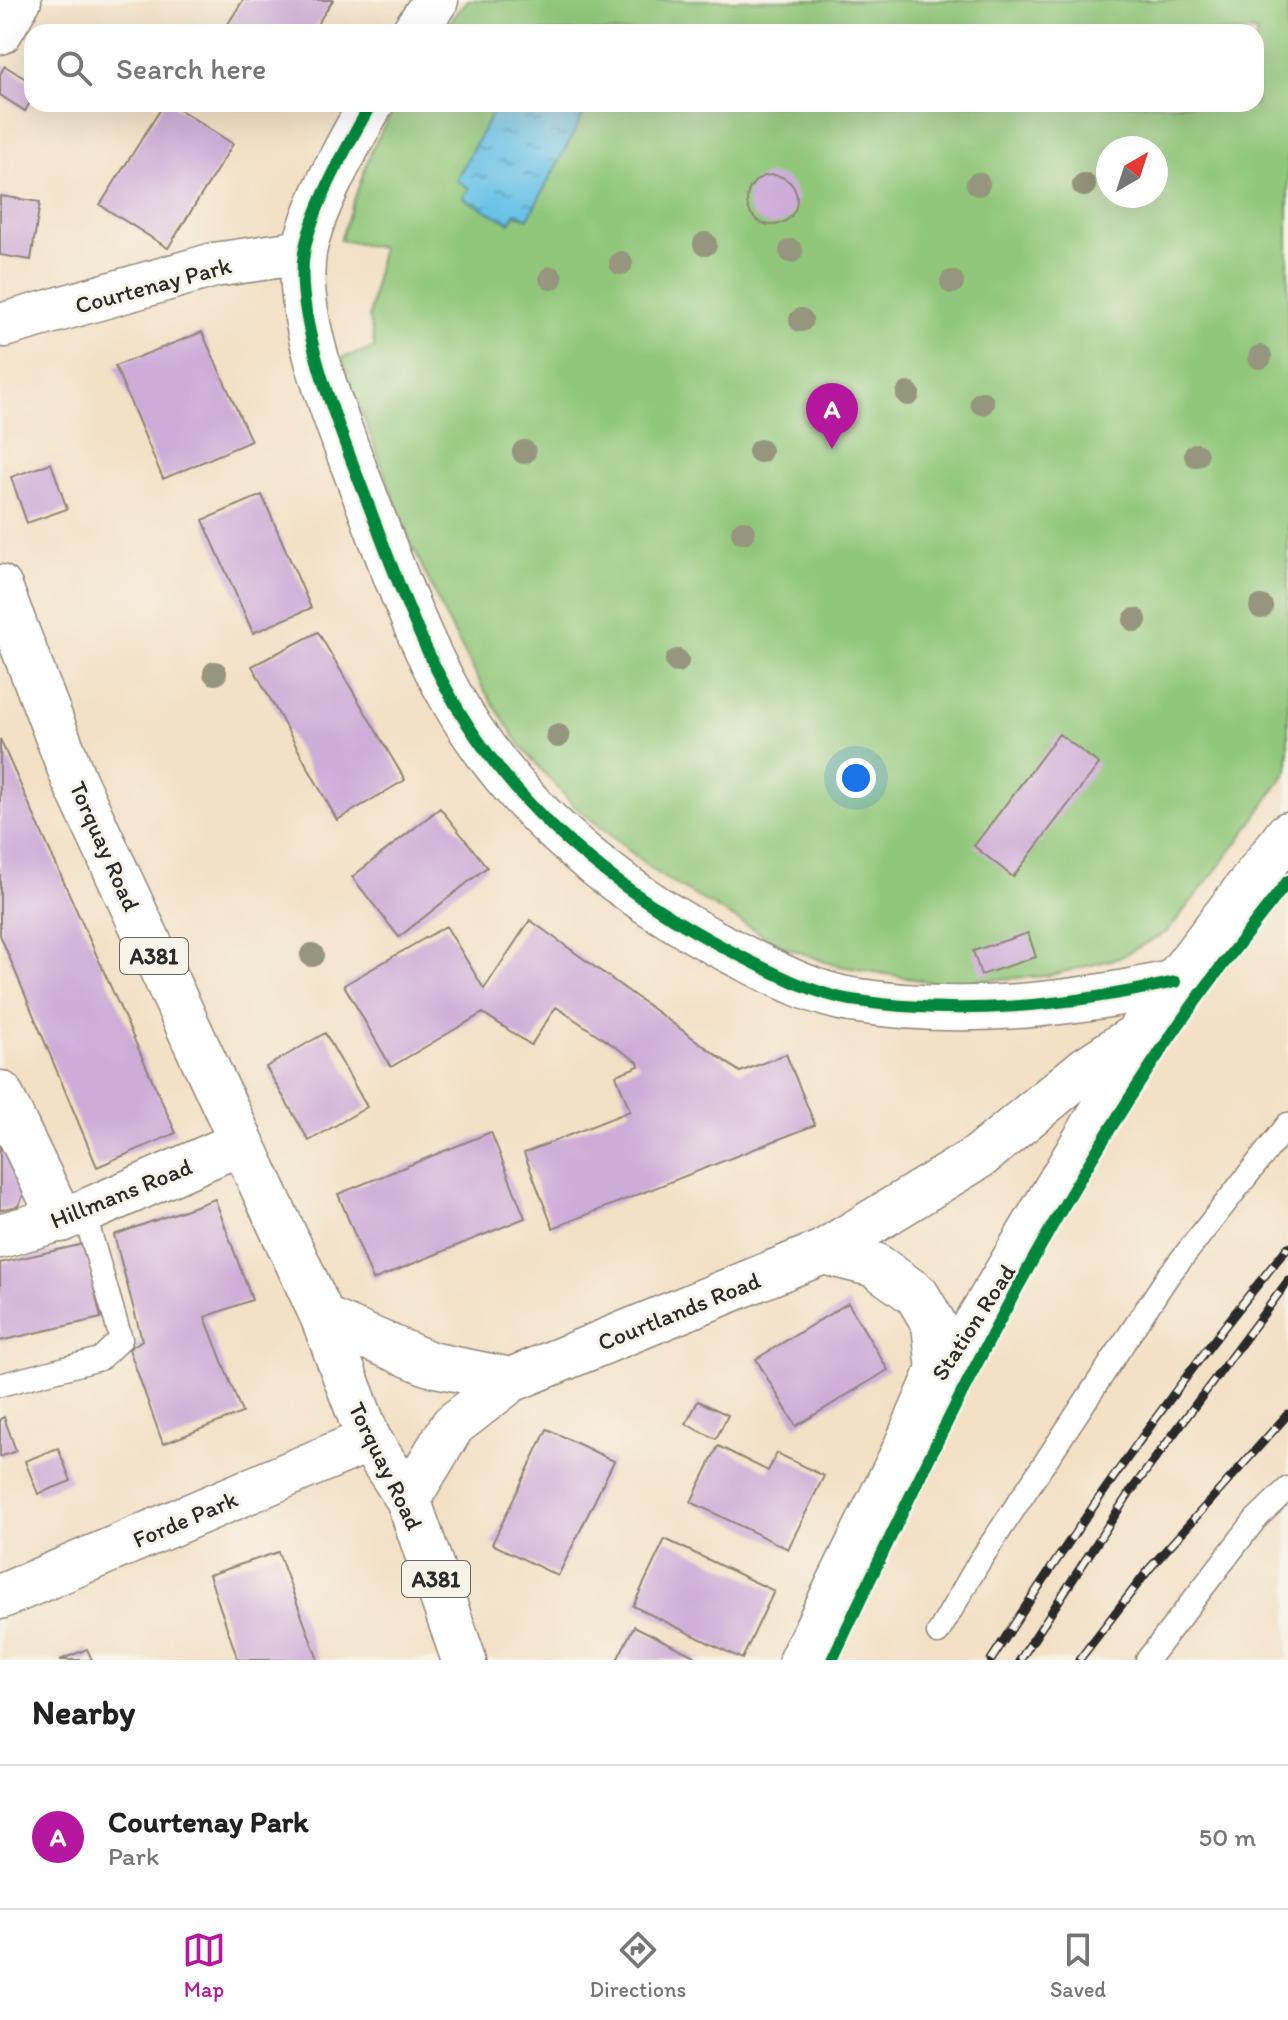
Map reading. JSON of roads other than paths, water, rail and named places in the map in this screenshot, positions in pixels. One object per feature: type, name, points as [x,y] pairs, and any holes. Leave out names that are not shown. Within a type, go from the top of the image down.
[{"type":"main road","points":[[0,32],[19,0]]},
{"type":"main road","points":[[420,24],[436,0]]},
{"type":"main road","points":[[367,112],[326,194],[304,252],[305,294],[312,339],[395,575],[437,668],[475,736],[525,802],[611,878],[691,931],[786,979],[847,999],[990,1010],[1089,999],[1175,982]]},
{"type":"main road","name":"Courtenay Park","points":[[4,325],[214,265],[304,252]]},
{"type":"main road","name":"Torquay Road","points":[[0,587],[49,706],[74,780],[323,1318],[369,1440],[408,1499],[464,1660]]},
{"type":"main road","name":"Station Road","points":[[801,1660],[904,1451],[939,1370],[970,1334],[1112,1094],[1137,1035],[1288,834]]},
{"type":"main road","name":"Station Road","points":[[823,1252],[980,1156],[1087,1068],[1137,1035]]},
{"type":"main road","points":[[0,1093],[72,1216]]},
{"type":"main road","name":"Hillmans Road","points":[[0,1236],[72,1216],[240,1143]]},
{"type":"main road","points":[[823,1252],[875,1265],[917,1295],[934,1324],[939,1370]]},
{"type":"main road","name":"Courtlands Road","points":[[408,1499],[453,1425],[511,1380],[823,1252]]},
{"type":"main road","points":[[323,1318],[430,1364],[511,1380]]},
{"type":"main road","name":"Forde Park","points":[[0,1597],[369,1440]]},
{"type":"lane","points":[[938,1633],[979,1562],[1168,1276],[1288,1124]]},
{"type":"lane","points":[[0,1385],[100,1359],[121,1339],[72,1216]]},
{"type":"lane","points":[[1147,1660],[1255,1520],[1288,1488]]},
{"type":"water","points":[[493,112],[585,112],[528,219],[516,213],[510,223],[463,198],[469,188],[456,180]]},
{"type":"railway","points":[[991,1660],[1134,1449],[1288,1247]]},
{"type":"railway","points":[[1020,1660],[1128,1495],[1288,1281]]},
{"type":"railway","points":[[1079,1660],[1150,1568],[1288,1414]]},
{"type":"place","name":"Courtenay Park","points":[[832,449]]}]
